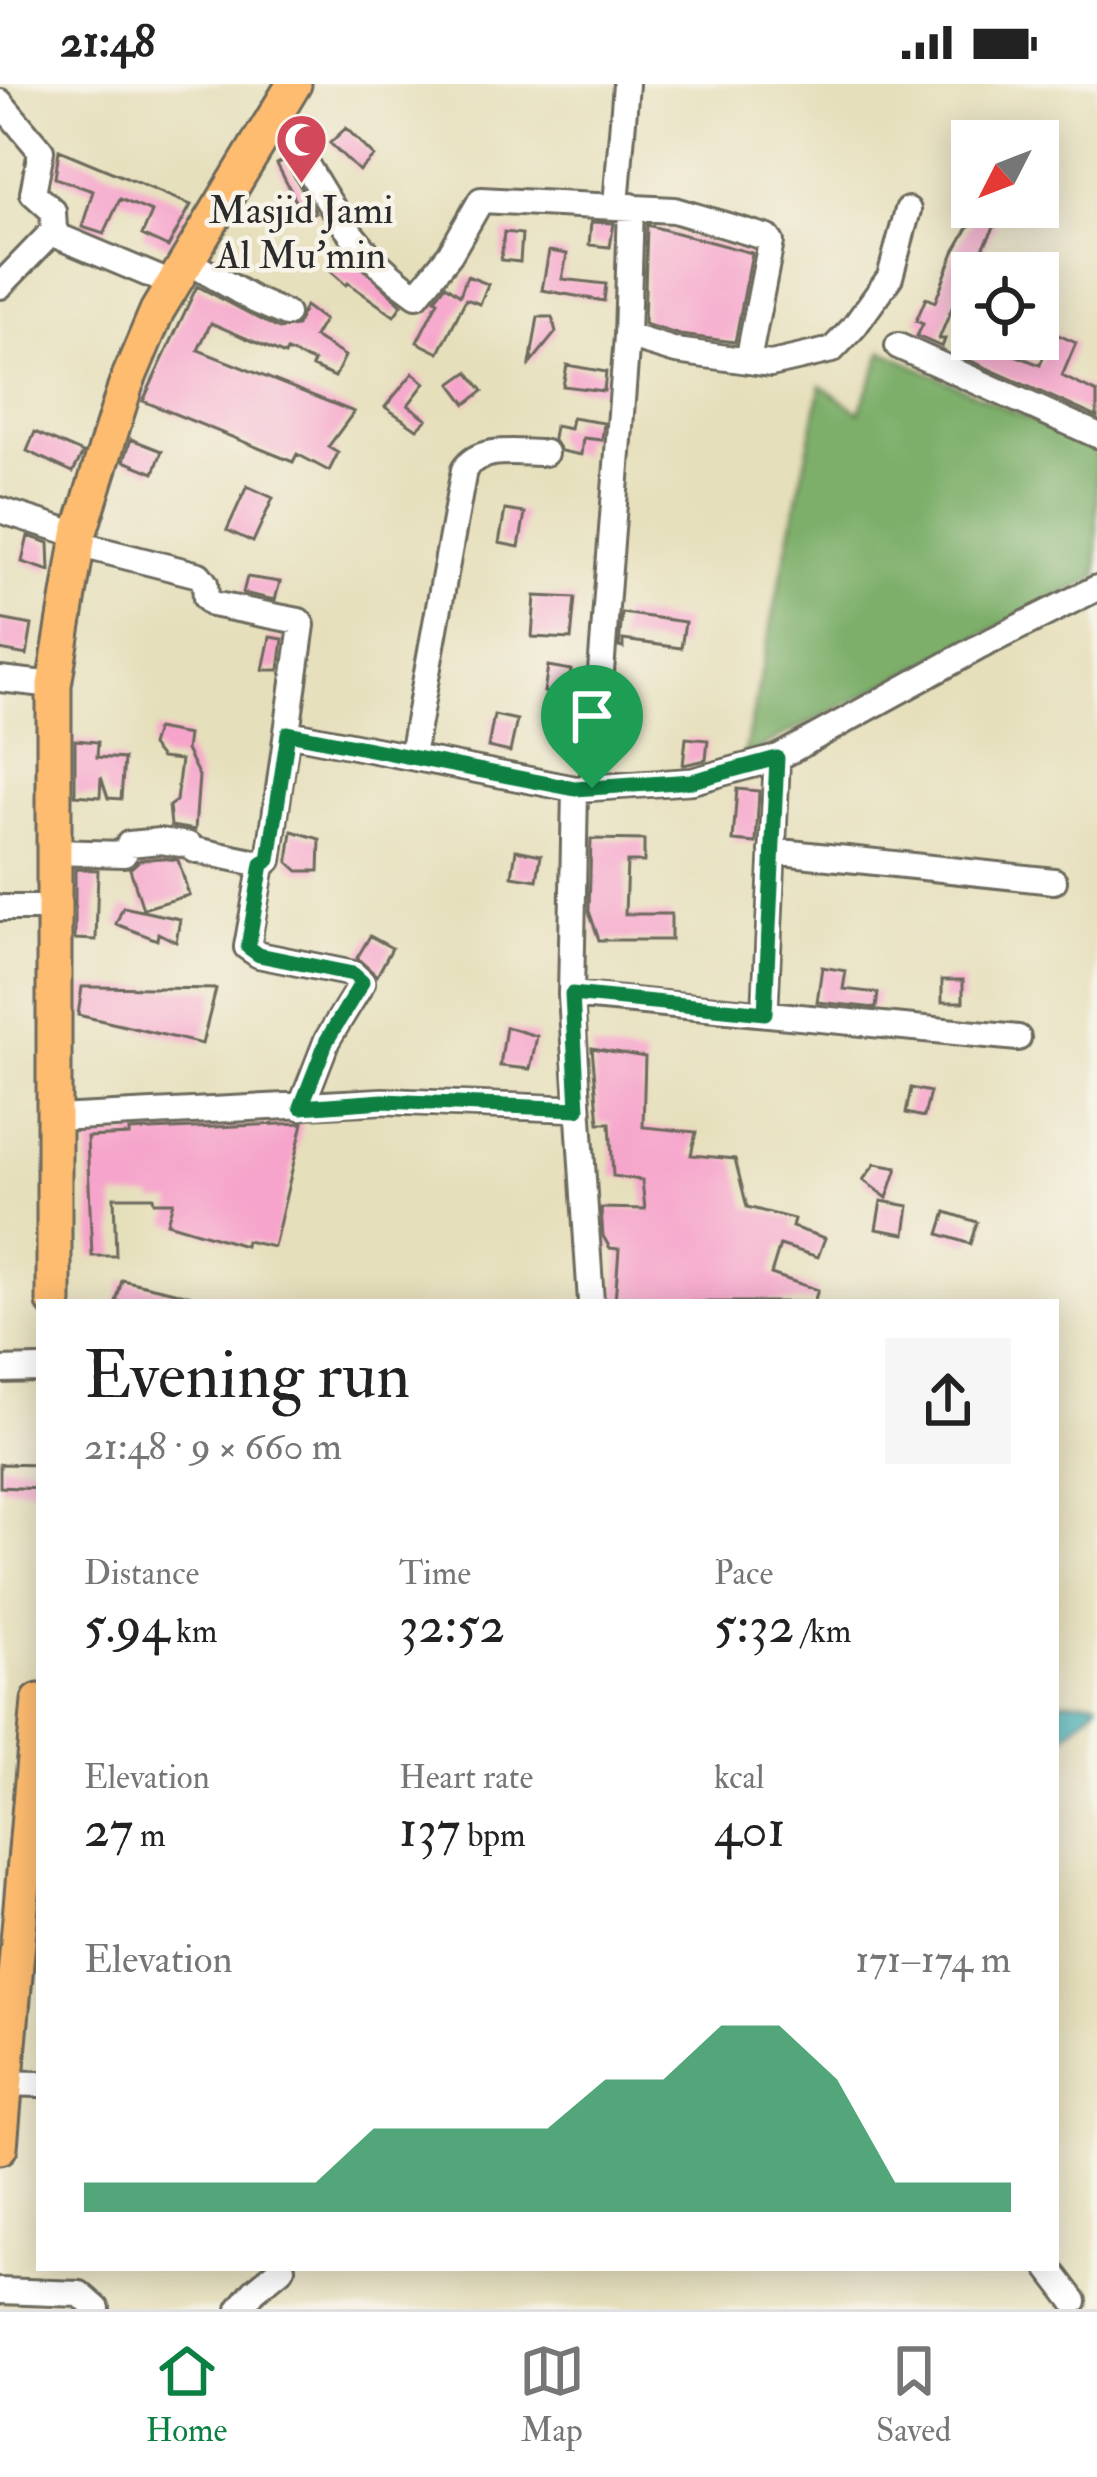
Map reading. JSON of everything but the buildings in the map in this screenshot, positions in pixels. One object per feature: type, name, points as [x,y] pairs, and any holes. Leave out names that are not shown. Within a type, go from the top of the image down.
[{"type":"main road","points":[[54,1299],[54,685],[78,540],[126,384],[179,272],[285,99]]},
{"type":"main road","points":[[0,2147],[15,2084],[36,1749]]},
{"type":"street","points":[[591,1299],[572,994],[583,788],[626,336],[626,84]]},
{"type":"street","points":[[285,99],[340,223],[384,272],[417,295],[450,254],[481,200],[691,214],[770,240],[748,361]]},
{"type":"street","points":[[0,102],[40,148],[33,194],[52,211],[54,230],[67,242],[179,272],[286,314]]},
{"type":"street","points":[[626,336],[676,351],[771,364],[832,350],[890,277],[908,210]]},
{"type":"street","points":[[0,286],[54,230]]},
{"type":"street","points":[[898,346],[1097,435]]},
{"type":"street","points":[[412,755],[464,470],[468,461],[483,454],[545,453]]},
{"type":"street","points":[[0,510],[78,540],[199,574],[212,604],[299,621],[303,628],[269,860],[262,864],[160,841],[129,844],[124,854],[52,852]]},
{"type":"street","points":[[288,733],[583,788],[692,781],[777,758],[1097,588]]},
{"type":"street","points":[[0,679],[54,685]]},
{"type":"street","points":[[765,1013],[777,758]]},
{"type":"street","points":[[772,851],[1054,881]]},
{"type":"street","points":[[262,864],[248,947],[259,955],[353,974],[362,982],[327,1040],[301,1107]]},
{"type":"street","points":[[0,908],[52,908]]},
{"type":"street","points":[[572,994],[1018,1038]]},
{"type":"street","points":[[56,1118],[383,1101],[578,1109]]},
{"type":"street","points":[[0,1370],[36,1369]]},
{"type":"street","points":[[240,2309],[278,2271]]},
{"type":"street","points":[[1052,2271],[1078,2299]]},
{"type":"street","points":[[0,2291],[80,2294],[97,2309]]},
{"type":"green space","points":[[883,351],[1097,451],[1097,577],[744,756],[821,385],[859,412]]},
{"type":"water","points":[[1059,1701],[1097,1701],[1059,1741]]},
{"type":"place","name":"Masjid Jami Al Mu'min","points":[[301,185]]},
{"type":"route","points":[[288,733],[575,789],[592,788],[692,781],[777,758],[765,1013],[572,994],[578,1109],[383,1101],[301,1107],[327,1040],[362,982],[353,974],[259,955],[248,947],[262,864],[269,860],[288,733]]}]
